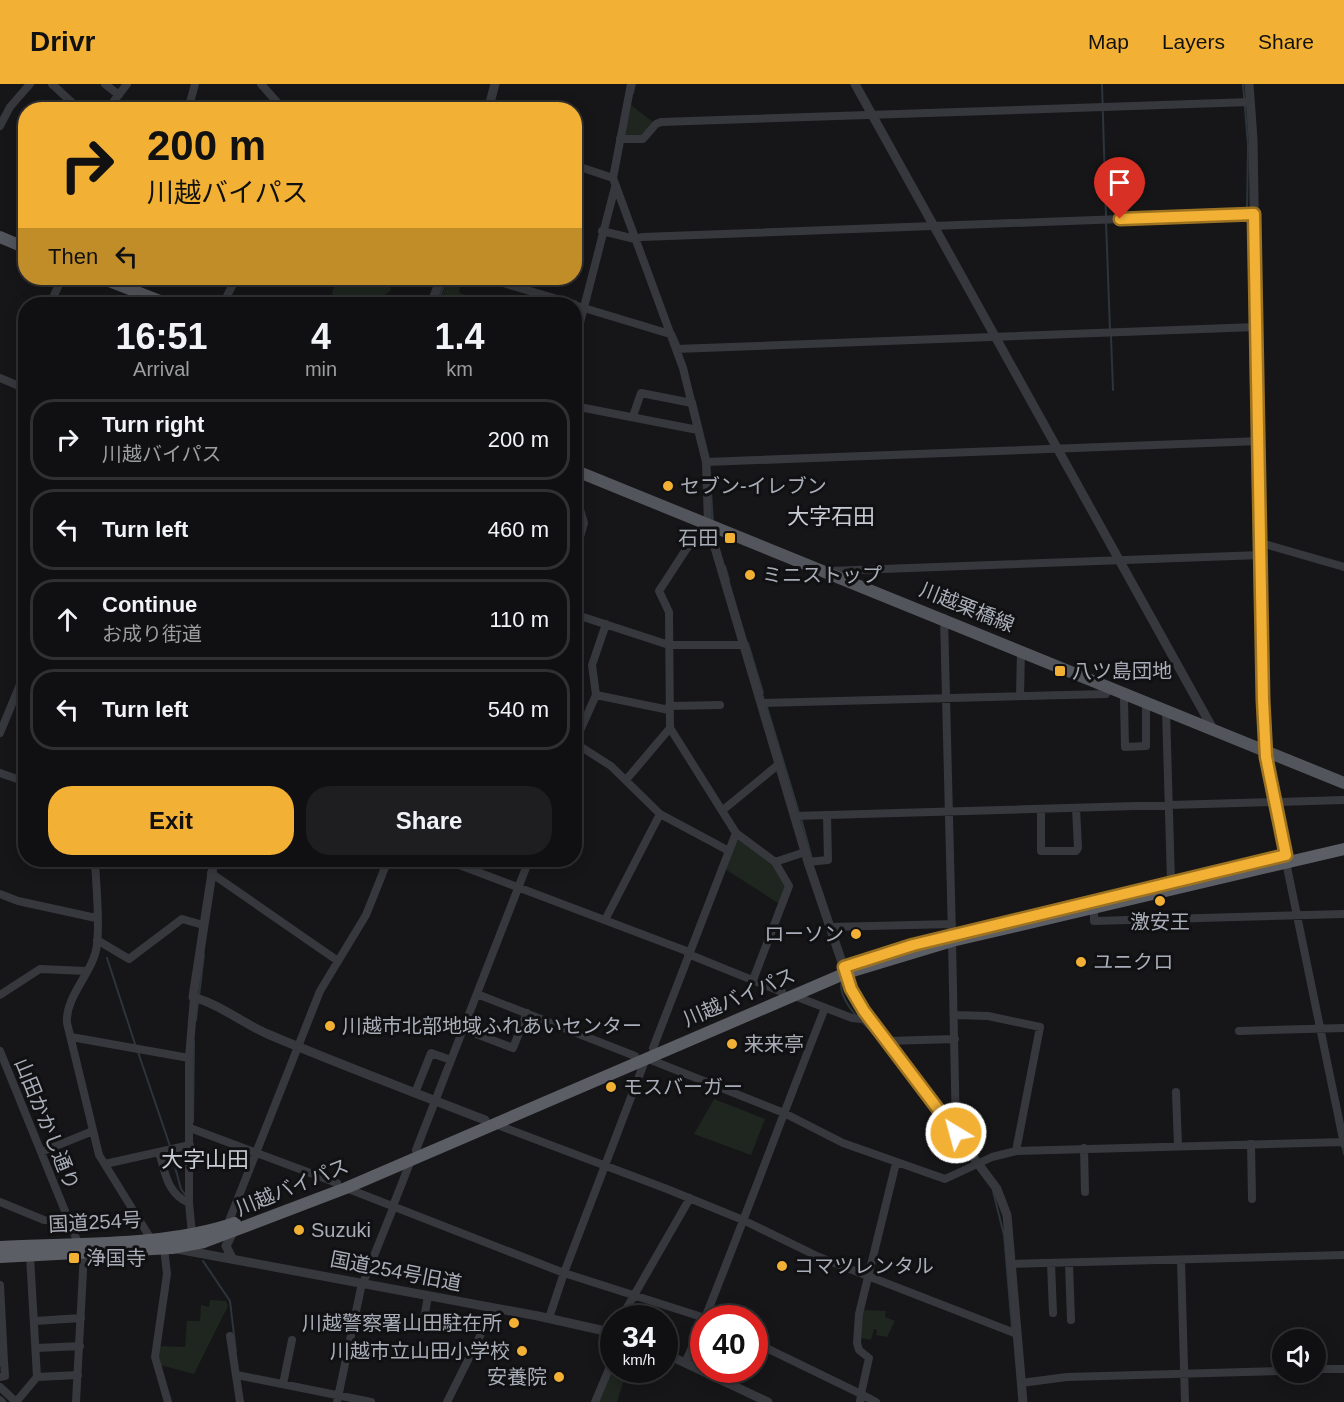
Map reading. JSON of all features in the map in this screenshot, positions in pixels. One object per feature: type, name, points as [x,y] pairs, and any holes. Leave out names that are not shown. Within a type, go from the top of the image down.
[{"type":"highway","name":"川越バイパス","points":[[952,933],[1094,908],[1286,858],[1344,840]]},
{"type":"highway","name":"川越バイパス","points":[[168,1248],[204,1242],[230,1229],[342,1186],[845,970],[952,933],[1171,882],[1286,858],[1344,849]]},
{"type":"highway","name":"川越バイパス","points":[[192,1234],[230,1229]]},
{"type":"highway","name":"国道254号","points":[[0,1257],[30,1256],[81,1247],[192,1234]]},
{"type":"highway","name":"国道254号","points":[[0,1247],[168,1248]]},
{"type":"main road","points":[[0,237],[18,245]]},
{"type":"main road","points":[[127,285],[150,297]]},
{"type":"main road","name":"川越栗橋線","points":[[582,473],[708,526],[944,618],[1344,783]]},
{"type":"street","points":[[0,126],[10,107],[30,84]]},
{"type":"street","points":[[52,84],[71,102]]},
{"type":"street","points":[[105,84],[119,95]]},
{"type":"street","points":[[113,102],[127,84]]},
{"type":"street","points":[[190,102],[195,84]]},
{"type":"street","points":[[261,84],[277,102]]},
{"type":"street","points":[[490,102],[495,84]]},
{"type":"street","points":[[631,84],[613,178],[676,349],[692,403],[706,462],[708,526],[742,645],[808,862],[856,999],[979,1163],[1002,1198],[1011,1264],[1023,1402]]},
{"type":"street","points":[[855,84],[1213,729]]},
{"type":"street","points":[[477,994],[645,1054],[784,1113],[843,1143],[945,1179],[979,1163],[1016,1150],[1344,1142],[1266,751],[1253,139],[1249,84]]},
{"type":"street","points":[[620,139],[643,139],[656,124],[661,122],[1250,102]]},
{"type":"street","points":[[582,168],[613,178]]},
{"type":"street","points":[[582,318],[602,231],[615,187]]},
{"type":"street","points":[[602,231],[635,239],[1254,214]]},
{"type":"street","points":[[519,285],[552,297]]},
{"type":"street","points":[[582,307],[670,334]]},
{"type":"street","points":[[676,349],[1256,327]]},
{"type":"street","points":[[0,378],[18,386]]},
{"type":"street","points":[[633,416],[641,393],[692,403]]},
{"type":"street","points":[[582,407],[698,429]]},
{"type":"street","points":[[706,462],[1260,441]]},
{"type":"street","points":[[708,526],[687,548],[658,591],[669,612],[670,728],[736,833],[775,862],[789,886],[753,980]]},
{"type":"street","points":[[1261,543],[1344,567]]},
{"type":"street","points":[[827,571],[1261,555]]},
{"type":"street","points":[[582,616],[669,645],[742,645]]},
{"type":"street","points":[[944,618],[956,1039],[956,1133]]},
{"type":"street","points":[[582,716],[596,695],[592,665],[606,624]]},
{"type":"street","points":[[1020,696],[1021,650]]},
{"type":"street","points":[[761,703],[1106,694],[1109,686]]},
{"type":"street","points":[[0,733],[18,689]]},
{"type":"street","points":[[1126,693],[1124,699],[1125,747],[1146,746],[1144,708],[1146,702]]},
{"type":"street","points":[[596,695],[669,708],[720,705]]},
{"type":"street","points":[[1166,709],[1171,882]]},
{"type":"street","points":[[626,780],[670,728]]},
{"type":"street","points":[[582,748],[606,762],[660,814],[729,851]]},
{"type":"street","points":[[723,810],[779,764]]},
{"type":"street","points":[[0,773],[18,779]]},
{"type":"street","points":[[794,816],[1275,804],[1344,800]]},
{"type":"street","points":[[1041,810],[1041,851],[1076,851],[1078,848],[1076,808]]},
{"type":"street","points":[[605,920],[660,814]]},
{"type":"street","points":[[808,862],[828,860],[827,815]]},
{"type":"street","points":[[549,1318],[645,1054],[689,953],[736,833]]},
{"type":"street","points":[[775,862],[805,852]]},
{"type":"street","points":[[95,867],[98,946],[67,1017],[93,1131],[105,1164],[151,1239]]},
{"type":"street","points":[[213,867],[192,991],[194,997],[189,1058],[189,1203],[192,1234],[232,1258]]},
{"type":"street","points":[[232,1258],[226,1246],[256,1153],[320,991],[368,910],[385,867]]},
{"type":"street","points":[[465,867],[689,953],[787,994],[852,1018],[870,1020]]},
{"type":"street","points":[[338,1399],[362,1283],[526,867]]},
{"type":"street","points":[[212,873],[338,961]]},
{"type":"street","points":[[0,894],[18,901],[96,918]]},
{"type":"street","points":[[1094,908],[1094,921],[1344,914]]},
{"type":"street","points":[[97,940],[129,959],[182,919],[203,925]]},
{"type":"street","points":[[830,927],[952,933]]},
{"type":"street","points":[[0,995],[40,969],[86,971]]},
{"type":"street","points":[[194,997],[212,1001],[257,1030],[298,1047],[690,1198],[743,1220],[819,1257],[1017,1334]]},
{"type":"street","points":[[190,1128],[564,1273],[705,1318],[825,1008]]},
{"type":"street","points":[[463,1029],[513,1048],[527,1013]]},
{"type":"street","points":[[955,1015],[988,1016],[1040,1027],[1016,1150]]},
{"type":"street","points":[[1239,1031],[1344,1028]]},
{"type":"street","points":[[71,1037],[189,1058]]},
{"type":"street","points":[[887,1041],[956,1039]]},
{"type":"street","name":"山田かかし通り","points":[[0,1051],[81,1247]]},
{"type":"street","points":[[415,1093],[431,1053],[450,1060]]},
{"type":"street","points":[[1176,1092],[1178,1146]]},
{"type":"street","points":[[41,1152],[93,1131]]},
{"type":"street","points":[[1251,1144],[1252,1199]]},
{"type":"street","points":[[105,1164],[190,1145]]},
{"type":"street","points":[[1084,1148],[1085,1192]]},
{"type":"street","points":[[159,1152],[170,1188],[175,1196],[189,1203]]},
{"type":"street","points":[[861,1398],[869,1358],[859,1350],[857,1343],[860,1314],[896,1163]]},
{"type":"street","points":[[628,1305],[690,1198]]},
{"type":"street","points":[[0,1202],[44,1220],[69,1221]]},
{"type":"street","points":[[76,1402],[81,1318],[81,1247]]},
{"type":"street","points":[[168,1248],[167,1274],[155,1357],[168,1402]]},
{"type":"street","name":"国道254号旧道","points":[[168,1248],[232,1258],[600,1329]]},
{"type":"street","points":[[1011,1264],[1344,1255]]},
{"type":"street","points":[[0,1387],[16,1402],[37,1377],[30,1256]]},
{"type":"street","points":[[1181,1260],[1185,1402]]},
{"type":"street","points":[[1051,1263],[1053,1313]]},
{"type":"street","points":[[1069,1263],[1071,1320]]},
{"type":"street","points":[[0,1285],[2,1362],[5,1376],[0,1377]]},
{"type":"street","points":[[422,1329],[428,1296]]},
{"type":"street","points":[[447,1402],[494,1308]]},
{"type":"street","points":[[35,1321],[81,1318]]},
{"type":"street","points":[[230,1336],[240,1402]]},
{"type":"street","points":[[283,1384],[292,1340]]},
{"type":"street","points":[[37,1348],[80,1346]]},
{"type":"street","points":[[768,1349],[861,1398],[876,1402]]},
{"type":"street","points":[[685,1363],[690,1352]]},
{"type":"street","points":[[678,1360],[768,1402]]},
{"type":"street","points":[[1326,1370],[1344,1369]]},
{"type":"street","points":[[1021,1383],[1067,1377],[1272,1371]]},
{"type":"street","points":[[37,1377],[78,1375]]},
{"type":"street","points":[[237,1375],[283,1384],[338,1399],[370,1402]]},
{"type":"street","points":[[595,1402],[603,1383]]},
{"type":"shaded area","points":[[631,105],[653,122],[641,138],[624,136]]},
{"type":"shaded area","points":[[391,285],[391,290],[382,297],[332,297],[334,286]]},
{"type":"shaded area","points":[[446,285],[460,285],[459,292],[468,297],[446,297],[442,295]]},
{"type":"shaded area","points":[[738,838],[773,863],[788,887],[781,905],[725,869]]},
{"type":"shaded area","points":[[714,1099],[765,1119],[751,1155],[694,1134]]},
{"type":"shaded area","points":[[210,1300],[226,1301],[228,1306],[194,1374],[160,1365],[158,1346],[185,1347],[187,1321],[200,1321],[201,1305],[209,1307]]},
{"type":"shaded area","points":[[863,1310],[886,1311],[885,1317],[895,1321],[887,1337],[876,1335],[877,1330],[874,1329],[871,1340],[861,1338]]},
{"type":"shaded area","points":[[605,1383],[623,1383],[617,1402],[598,1402]]},
{"type":"waterway","points":[[633,93],[635,84]]},
{"type":"waterway","points":[[1102,84],[1106,216]]},
{"type":"waterway","points":[[1243,84],[1248,145],[1247,212]]},
{"type":"waterway","points":[[1248,217],[1255,614],[1261,742]]},
{"type":"waterway","points":[[1106,222],[1110,330]]},
{"type":"waterway","points":[[440,297],[444,285]]},
{"type":"waterway","points":[[674,333],[680,347]]},
{"type":"waterway","points":[[1111,336],[1113,390]]},
{"type":"waterway","points":[[695,402],[709,459],[713,523]]},
{"type":"waterway","points":[[725,566],[729,580]]},
{"type":"waterway","points":[[748,643],[763,693]]},
{"type":"waterway","points":[[766,704],[799,813]]},
{"type":"waterway","points":[[1262,754],[1272,801]]},
{"type":"waterway","points":[[801,818],[812,859]]},
{"type":"waterway","points":[[199,996],[204,954]]},
{"type":"waterway","points":[[107,958],[136,1047]]},
{"type":"waterway","points":[[842,980],[843,995],[857,1017]]},
{"type":"waterway","points":[[196,1020],[198,1002]]},
{"type":"waterway","points":[[861,1021],[880,1040]]},
{"type":"waterway","points":[[193,1122],[194,1041]]},
{"type":"waterway","points":[[138,1052],[170,1146]]},
{"type":"waterway","points":[[1342,1145],[1344,1154]]},
{"type":"waterway","points":[[171,1152],[181,1189],[187,1197]]},
{"type":"waterway","points":[[993,1191],[1004,1235],[1012,1328]]},
{"type":"waterway","points":[[203,1261],[230,1301],[236,1352]]},
{"type":"place","name":"セブン-イレブン","points":[[668,486]]},
{"type":"place","name":"石田","points":[[730,538]]},
{"type":"place","name":"ミニストップ","points":[[750,575]]},
{"type":"place","name":"八ツ島団地","points":[[1060,671]]},
{"type":"place","name":"激安王","points":[[1160,901]]},
{"type":"place","name":"ローソン","points":[[856,934]]},
{"type":"place","name":"ユニクロ","points":[[1081,962]]},
{"type":"place","name":"川越市北部地域ふれあいセンター","points":[[330,1026]]},
{"type":"place","name":"来来亭","points":[[732,1044]]},
{"type":"place","name":"モスバーガー","points":[[611,1087]]},
{"type":"place","name":"Suzuki","points":[[299,1230]]},
{"type":"place","name":"浄国寺","points":[[74,1258]]},
{"type":"place","name":"コマツレンタル","points":[[782,1266]]},
{"type":"place","name":"川越警察署山田駐在所","points":[[514,1323]]},
{"type":"place","name":"川越市立山田小学校","points":[[522,1351]]},
{"type":"place","name":"安養院","points":[[559,1377]]},
{"type":"district","name":"大字石田","points":[[831,516]]},
{"type":"district","name":"大字山田","points":[[205,1159]]},
{"type":"route","points":[[956,1133],[864,1011],[851,989],[844,967],[913,945],[1286,855],[1266,757],[1263,700],[1254,214],[1120,219]]}]
